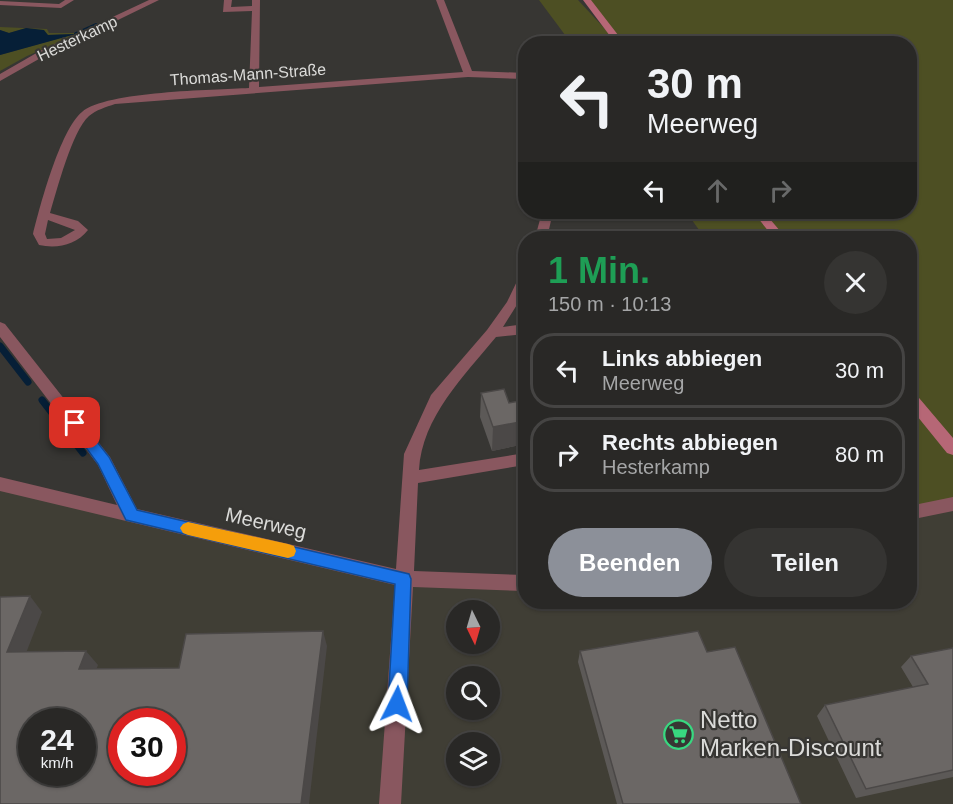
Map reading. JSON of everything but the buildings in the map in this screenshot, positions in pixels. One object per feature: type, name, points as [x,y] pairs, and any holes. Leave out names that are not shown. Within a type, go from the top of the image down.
[{"type":"street","points":[[0,3],[61,6],[70,0]]},
{"type":"street","name":"Hesterkamp","points":[[0,78],[43,53],[155,0]]},
{"type":"street","points":[[228,0],[226,10],[256,4],[254,91]]},
{"type":"street","points":[[440,0],[468,74]]},
{"type":"street","points":[[587,0],[615,36]]},
{"type":"street","name":"Thomas-Mann-Straße","points":[[43,215],[76,125],[91,110],[113,101],[468,74],[518,76]]},
{"type":"street","points":[[764,219],[774,231]]},
{"type":"street","points":[[390,804],[412,454],[436,399],[492,333],[518,293]]},
{"type":"street","points":[[0,327],[104,461],[131,515]]},
{"type":"street","points":[[492,333],[518,330]]},
{"type":"street","points":[[917,406],[953,449]]},
{"type":"street","points":[[410,478],[518,460]]},
{"type":"street","name":"Meerweg","points":[[0,484],[403,579],[518,583]]},
{"type":"street","points":[[917,511],[953,504]]},
{"type":"shaded area","points":[[0,484],[352,566],[518,582],[518,609],[917,609],[917,511],[953,504],[953,804],[0,804]]},
{"type":"green space","points":[[539,0],[578,0],[611,36],[566,36]]},
{"type":"green space","points":[[587,0],[953,0],[953,504],[917,511],[917,231],[700,231],[691,219],[917,219],[917,36],[615,36]]},
{"type":"green space","points":[[0,27],[27,28],[9,33],[0,30]]},
{"type":"green space","points":[[27,28],[47,29],[49,33],[80,33],[27,56],[0,71],[0,55],[74,34],[47,35]]},
{"type":"water","points":[[26,28],[44,30],[48,35],[76,34],[0,55],[0,30],[9,33]]},
{"type":"waterway","points":[[76,34],[96,25]]},
{"type":"waterway","points":[[0,346],[28,382]]},
{"type":"waterway","points":[[42,400],[83,453]]},
{"type":"slow traffic","points":[[188,528],[288,551]]},
{"type":"place","name":"Netto Marken-Discount","points":[[679,734]]},
{"type":"route","points":[[75,423],[104,461],[131,515],[403,579],[397,704]]}]
